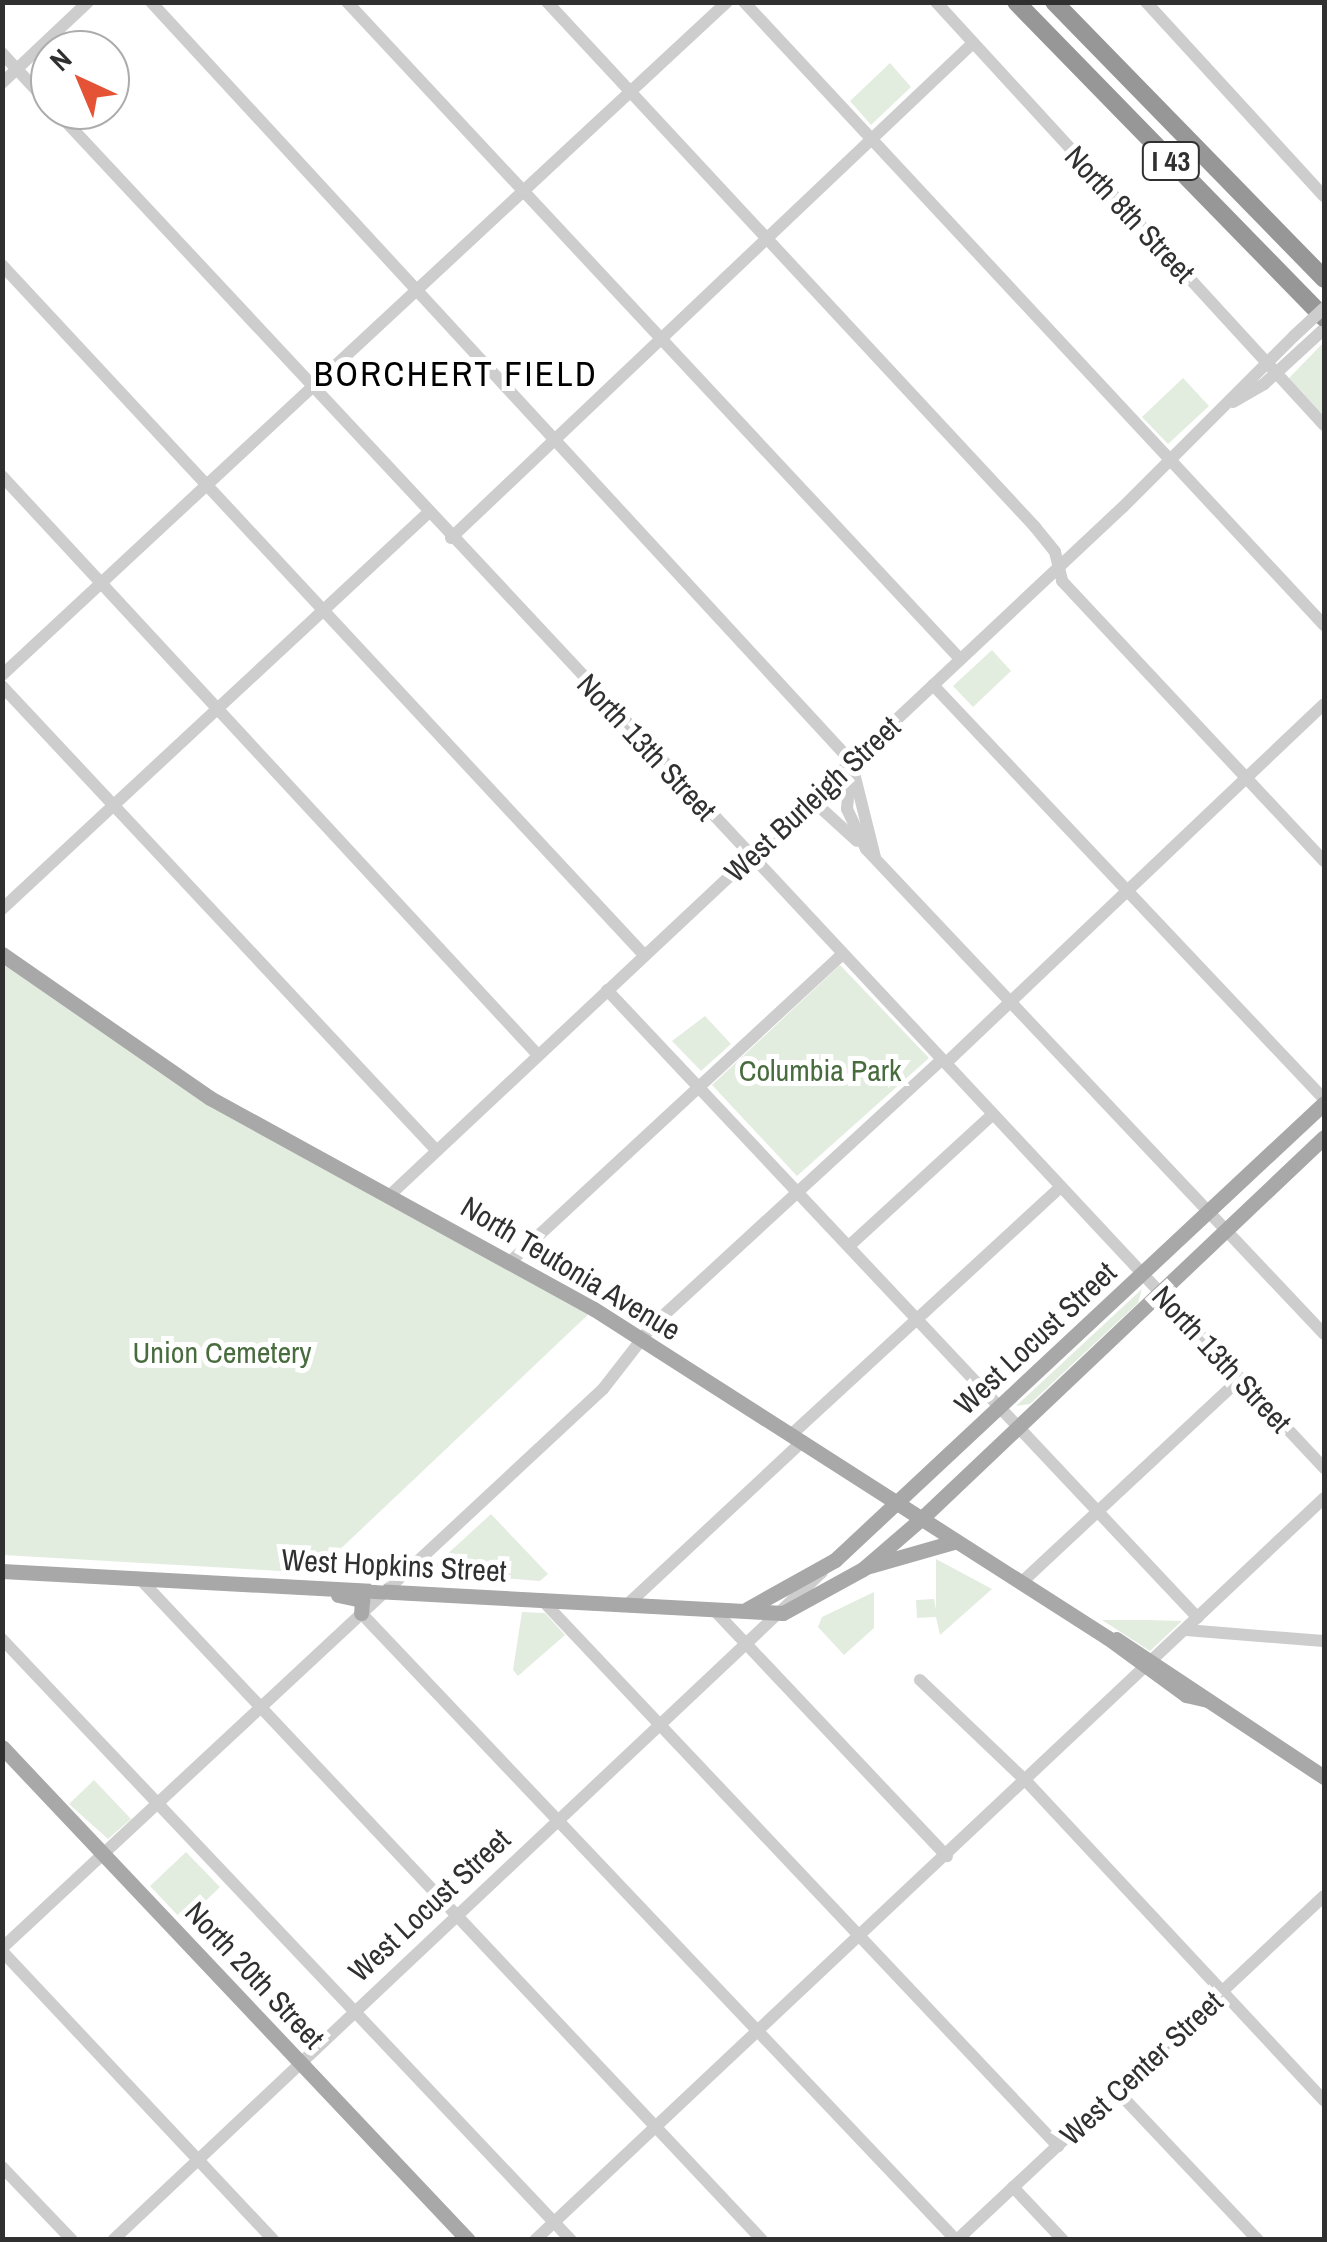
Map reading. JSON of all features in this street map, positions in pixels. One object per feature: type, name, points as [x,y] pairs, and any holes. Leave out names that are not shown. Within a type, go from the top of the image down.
[{"type":"highway","points":[[1007,2],[1022,9]]},
{"type":"highway","name":"I 43","points":[[1054,2],[1324,278]]},
{"type":"highway","name":"I 43","points":[[1022,9],[1322,317]]},
{"type":"main road","name":"North Teutonia Avenue","points":[[2,954],[210,1098],[511,1261],[1022,1582],[1151,1665],[1186,1695],[1206,1700],[1324,1777]]},
{"type":"main road","name":"West Locust Street","points":[[835,1560],[1324,1101]]},
{"type":"main road","name":"West Locust Street","points":[[783,1613],[863,1569],[921,1519],[1324,1138]]},
{"type":"main road","points":[[863,1569],[941,1540],[956,1542]]},
{"type":"main road","points":[[746,1610],[835,1560]]},
{"type":"main road","name":"West Hopkins Street","points":[[2,1571],[783,1613]]},
{"type":"main road","points":[[326,1588],[362,1600],[361,1613]]},
{"type":"main road","name":"North 20th Street","points":[[2,1746],[468,2240]]},
{"type":"street","points":[[2,83],[88,2]]},
{"type":"street","points":[[150,2],[852,761],[870,853]]},
{"type":"street","points":[[347,2],[960,660]]},
{"type":"street","points":[[546,2],[1035,527],[1058,567],[1062,582],[1324,861]]},
{"type":"street","points":[[2,675],[727,2]]},
{"type":"street","points":[[744,2],[1324,626]]},
{"type":"street","name":"North 8th Street","points":[[936,2],[1324,425]]},
{"type":"street","points":[[1146,2],[1324,196]]},
{"type":"street","points":[[451,538],[973,43]]},
{"type":"street","name":"North 13th Street","points":[[2,53],[30,83]]},
{"type":"street","name":"North 13th Street","points":[[73,130],[428,514],[1324,1468]]},
{"type":"street","points":[[2,265],[644,955]]},
{"type":"street","name":"West Burleigh Street","points":[[390,1195],[1170,462],[1233,402],[1266,362],[1322,317]]},
{"type":"street","name":"West Burleigh Street","points":[[1233,402],[1276,373],[1306,346],[1322,317]]},
{"type":"street","points":[[2,476],[538,1055]]},
{"type":"street","points":[[4,904],[428,514]]},
{"type":"street","points":[[933,684],[1130,888],[1324,1101]]},
{"type":"street","points":[[2,686],[436,1150]]},
{"type":"street","points":[[273,2240],[2,1949],[604,1389],[640,1340],[798,1192],[1012,1002],[1324,704]]},
{"type":"street","points":[[812,799],[870,853],[1324,1334]]},
{"type":"street","points":[[511,1261],[842,954]]},
{"type":"street","points":[[607,990],[1198,1618]]},
{"type":"street","points":[[849,1246],[992,1114]]},
{"type":"street","points":[[628,1604],[918,1318],[1061,1187]]},
{"type":"street","points":[[1022,1582],[1240,1379]]},
{"type":"street","points":[[535,2240],[1027,1782],[1324,1498]]},
{"type":"street","name":"West Locust Street","points":[[113,2240],[750,1646],[835,1560]]},
{"type":"street","points":[[141,1580],[762,2240]]},
{"type":"street","points":[[542,1599],[1058,2146]]},
{"type":"street","points":[[714,1610],[947,1856]]},
{"type":"street","points":[[361,1613],[957,2240]]},
{"type":"street","points":[[1186,1630],[1324,1641]]},
{"type":"street","points":[[2,1639],[571,2240]]},
{"type":"street","points":[[920,1680],[1027,1782],[1324,2100]]},
{"type":"street","name":"West Center Street","points":[[957,2240],[1324,1896]]},
{"type":"street","points":[[1117,2091],[1258,2240]]},
{"type":"street","points":[[2,2166],[72,2240]]},
{"type":"street","points":[[1013,2187],[1063,2240]]},
{"type":"green space","points":[[890,63],[911,87],[871,125],[850,101]]},
{"type":"green space","points":[[1324,342],[1324,416],[1289,378]]},
{"type":"green space","points":[[1183,378],[1209,406],[1168,444],[1142,417]]},
{"type":"green space","points":[[992,650],[1011,671],[973,707],[953,686]]},
{"type":"green space","name":"Union Cemetery","points":[[2,954],[158,1064],[594,1309],[315,1573],[3,1555]]},
{"type":"green space","name":"Columbia Park","points":[[840,965],[929,1058],[797,1176],[712,1085]]},
{"type":"green space","points":[[705,1016],[731,1044],[701,1071],[672,1041]]},
{"type":"green space","points":[[1142,1289],[1138,1303],[1030,1404],[1016,1406]]},
{"type":"green space","points":[[491,1514],[548,1574],[540,1581],[434,1573],[431,1569]]},
{"type":"green space","points":[[936,1559],[992,1589],[940,1635],[936,1617],[917,1618],[916,1600],[934,1599],[936,1609]]},
{"type":"green space","points":[[874,1592],[874,1628],[844,1655],[818,1627],[822,1617]]},
{"type":"green space","points":[[522,1612],[545,1613],[565,1635],[518,1676],[513,1670]]},
{"type":"green space","points":[[1102,1620],[1147,1620],[1182,1621],[1150,1651]]},
{"type":"green space","points":[[94,1780],[131,1819],[108,1839],[69,1804]]},
{"type":"green space","points":[[186,1852],[220,1887],[184,1922],[150,1886]]},
{"type":"district","name":"BORCHERT FIELD","points":[[456,374]]}]
